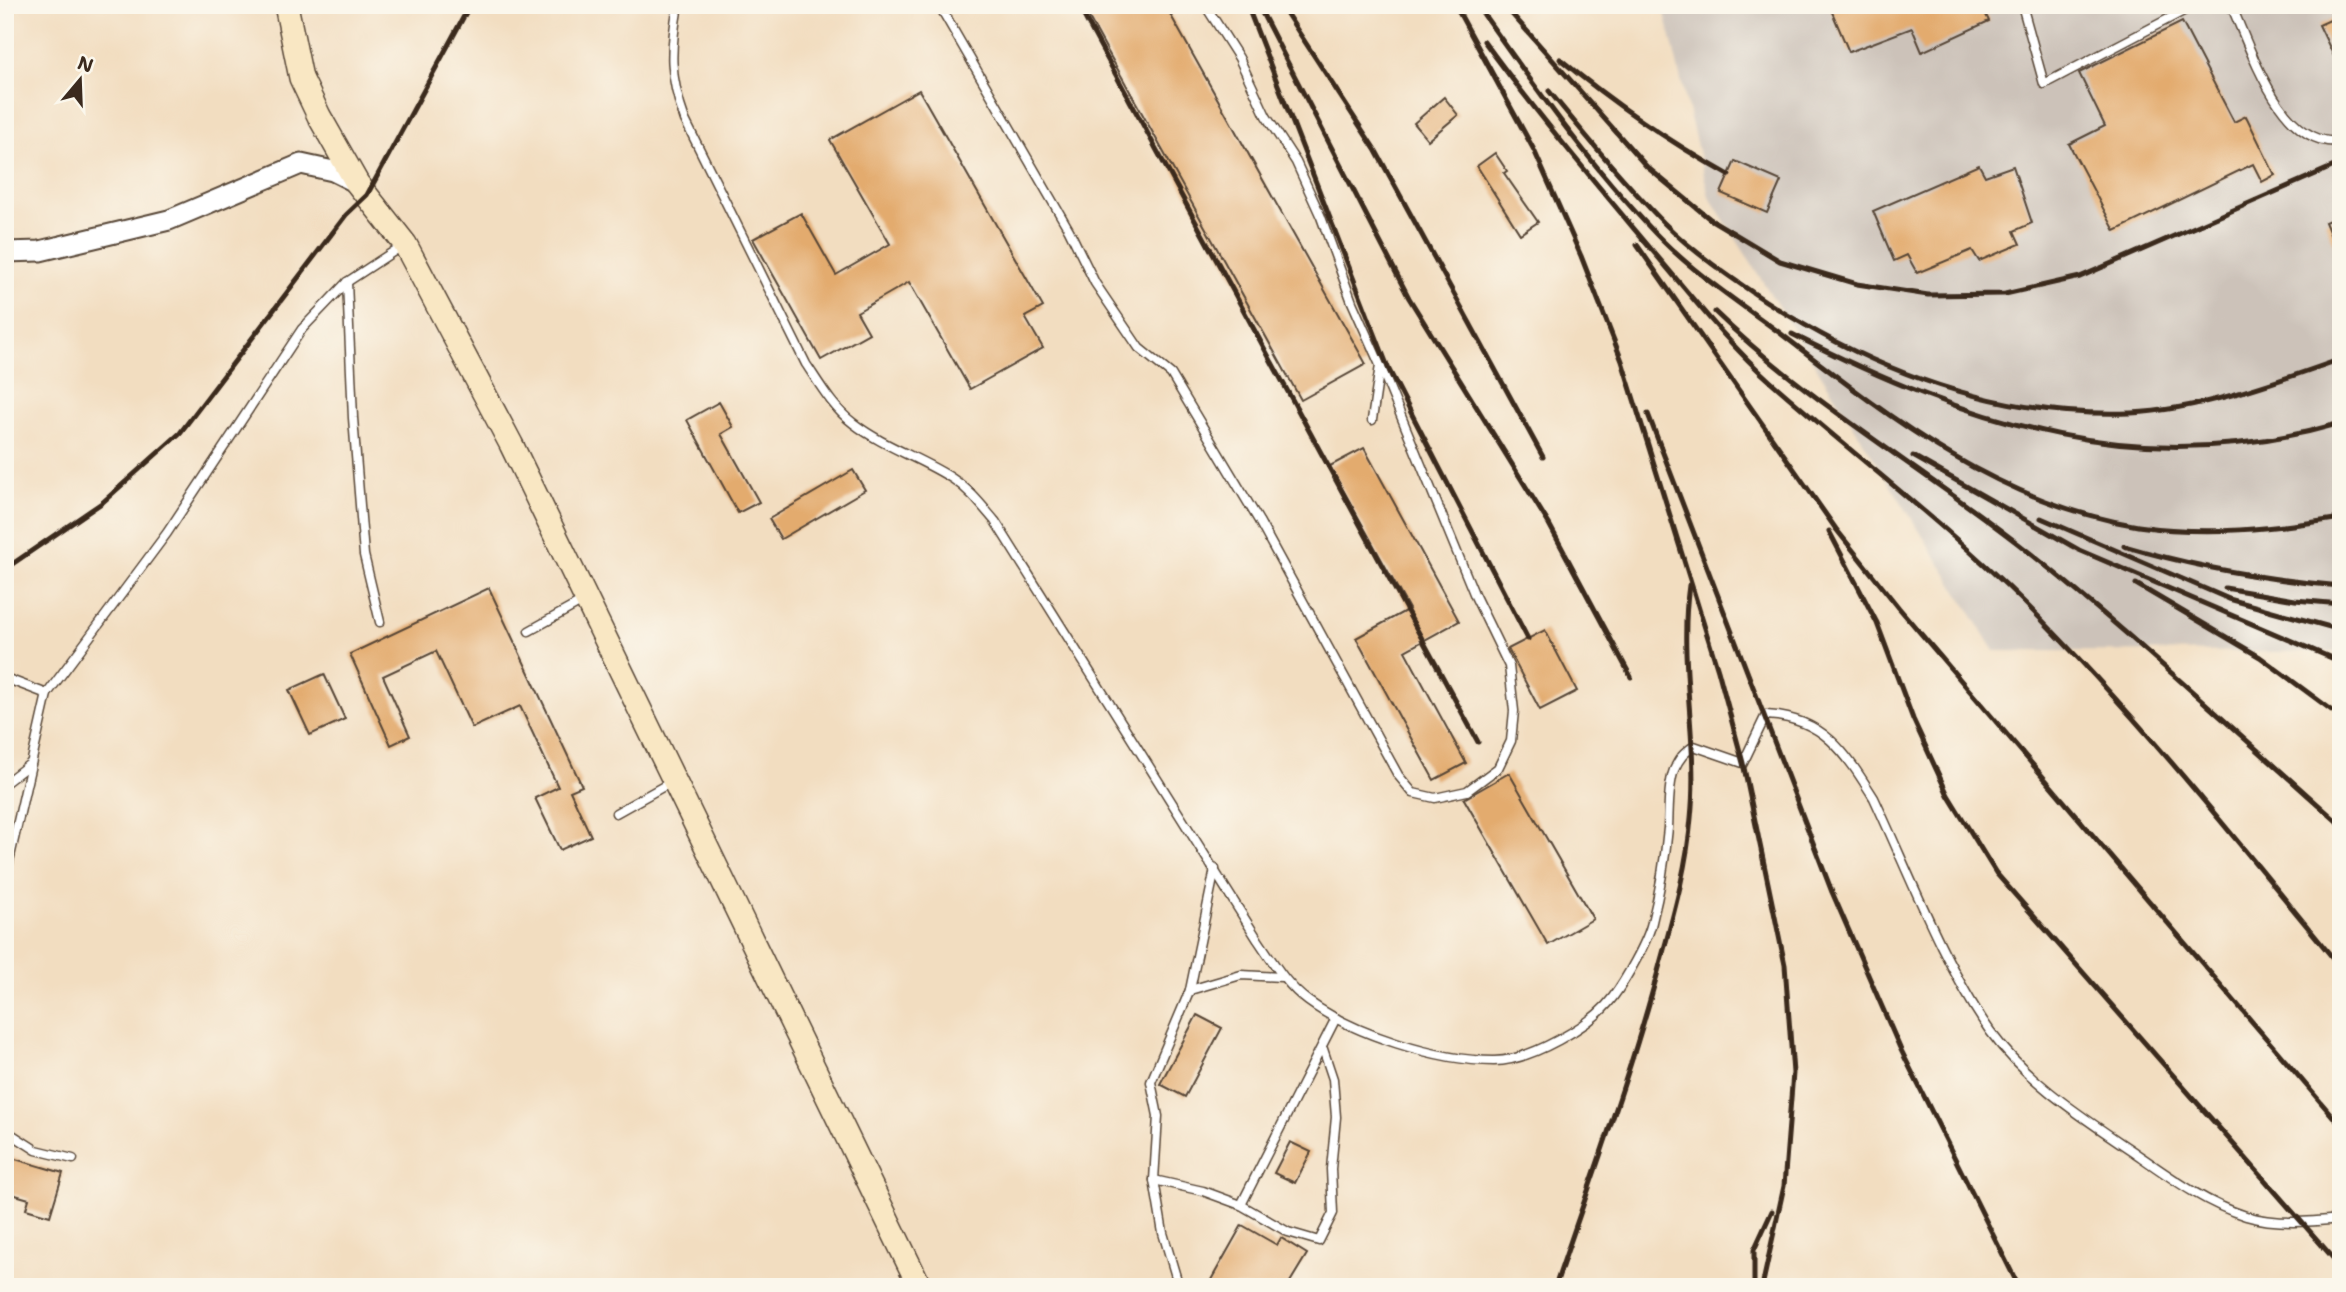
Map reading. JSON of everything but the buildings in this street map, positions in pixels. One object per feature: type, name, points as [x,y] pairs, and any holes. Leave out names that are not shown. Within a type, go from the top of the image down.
[{"type":"main road","points":[[286,5],[301,78],[319,116],[357,183],[405,244],[511,444],[920,1287]]},
{"type":"street","points":[[5,252],[40,251],[169,220],[301,164],[333,171],[357,183]]},
{"type":"lane","points":[[678,5],[671,42],[671,73],[675,93],[685,120],[806,364],[829,398],[851,422],[878,441],[953,479],[974,496],[995,521],[1282,977],[1307,1001],[1336,1018],[1380,1037],[1442,1054],[1496,1061],[1548,1046],[1581,1027],[1612,998],[1651,926],[1664,870],[1673,772],[1681,755],[1694,746],[1743,763],[1766,715],[1792,716],[1835,743],[1856,768],[1874,798],[1965,989],[1990,1030],[2038,1083],[2176,1181],[2220,1206],[2247,1217],[2282,1222],[2341,1219]]},
{"type":"lane","points":[[939,5],[1069,230],[1095,283],[1139,348],[1171,374],[1225,465],[1398,775],[1413,793],[1435,799],[1467,791],[1498,768],[1511,741],[1513,721],[1509,666],[1475,596],[1296,162],[1266,116],[1239,58],[1205,5]]},
{"type":"lane","points":[[2022,5],[2044,85],[2195,5]]},
{"type":"lane","points":[[2231,5],[2281,111],[2300,131],[2316,139],[2341,141]]},
{"type":"lane","points":[[5,894],[47,694],[167,533],[302,329],[347,282],[405,244]]},
{"type":"lane","points":[[347,282],[353,418],[364,555],[380,622]]},
{"type":"lane","points":[[1372,420],[1380,365]]},
{"type":"lane","points":[[529,631],[586,600]]},
{"type":"lane","points":[[5,678],[47,694]]},
{"type":"lane","points":[[5,783],[32,763]]},
{"type":"lane","points":[[616,813],[673,781]]},
{"type":"lane","points":[[1179,1287],[1163,1233],[1154,1180],[1158,1116],[1151,1082],[1189,990],[1215,869]]},
{"type":"lane","points":[[1189,990],[1241,975],[1282,977]]},
{"type":"lane","points":[[1241,1205],[1323,1049],[1336,1018]]},
{"type":"lane","points":[[1154,1180],[1203,1191],[1241,1205],[1288,1232],[1320,1241],[1334,1213],[1331,1169],[1336,1116],[1333,1079],[1323,1049]]},
{"type":"lane","points":[[5,1130],[36,1150],[73,1159]]},
{"type":"shaded area","points":[[1663,5],[2341,5],[2341,652],[1995,651],[1709,196]]},
{"type":"railway","points":[[5,569],[103,502],[180,433],[346,215],[367,195],[470,5]]},
{"type":"railway","points":[[1078,5],[1478,742]]},
{"type":"railway","points":[[1247,5],[1389,370],[1528,639]]},
{"type":"railway","points":[[1258,5],[1409,298],[1549,524],[1631,677]]},
{"type":"railway","points":[[1281,5],[1376,151],[1543,457]]},
{"type":"railway","points":[[1455,5],[1534,150],[1581,256],[1622,361],[1718,670],[1743,763],[1785,965],[1793,1073],[1784,1186],[1762,1287]]},
{"type":"railway","points":[[1477,5],[1584,151],[1669,247],[1715,286],[1863,396],[1947,453],[2038,498],[2087,515],[2138,526],[2189,531],[2240,530],[2341,518]]},
{"type":"railway","points":[[1504,5],[1647,167],[1710,219],[1780,261],[1857,284],[1928,295],[2005,294],[2080,277],[2341,163]]},
{"type":"railway","points":[[1484,41],[1587,172],[1738,350],[1770,381],[1963,545],[2067,646],[2148,736],[2341,968]]},
{"type":"railway","points":[[1560,59],[1642,121],[1729,175]]},
{"type":"railway","points":[[1549,91],[1649,207],[1675,234],[1712,264],[1764,300],[1849,349],[1939,385],[2033,408],[2081,413],[2131,413],[2211,401],[2341,359]]},
{"type":"railway","points":[[1637,245],[1836,529],[1899,608],[2341,1126]]},
{"type":"railway","points":[[1715,312],[1829,407],[2030,553],[2149,653],[2341,825]]},
{"type":"railway","points":[[1792,334],[1925,394],[1992,417],[2059,434],[2127,444],[2196,446],[2267,440],[2341,423]]},
{"type":"railway","points":[[1648,414],[1832,892],[1900,1048],[2019,1287]]},
{"type":"railway","points":[[1913,456],[2079,550],[2341,662]]},
{"type":"railway","points":[[2041,518],[2229,599],[2341,630]]},
{"type":"railway","points":[[1829,531],[1877,623],[1913,719],[1948,795],[1996,873],[2341,1267]]},
{"type":"railway","points":[[2124,546],[2231,572],[2341,586]]},
{"type":"railway","points":[[2136,584],[2260,657],[2341,717]]},
{"type":"railway","points":[[1555,1287],[1649,1005],[1683,874],[1693,789],[1686,643],[1689,585]]},
{"type":"railway","points":[[2225,588],[2295,600],[2341,604]]},
{"type":"railway","points":[[1754,1287],[1754,1250],[1772,1211]]}]
